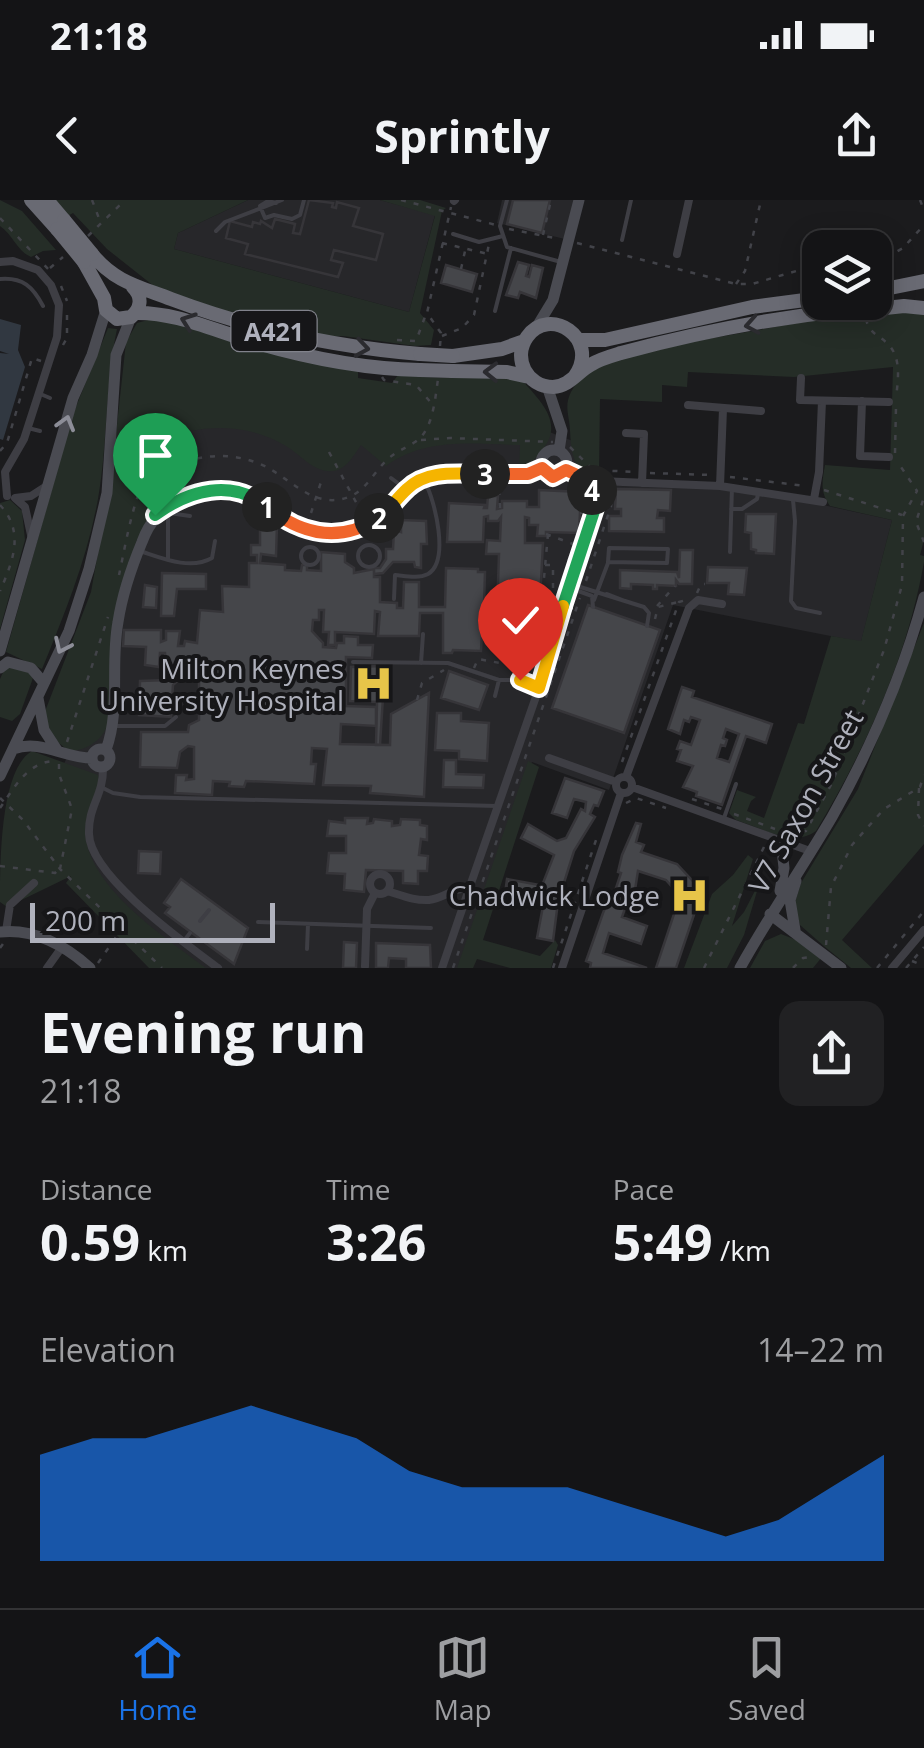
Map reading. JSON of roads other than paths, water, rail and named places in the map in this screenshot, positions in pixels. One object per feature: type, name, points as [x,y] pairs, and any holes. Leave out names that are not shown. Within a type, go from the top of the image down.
[{"type":"highway","name":"A421","points":[[31,200],[61,225]]},
{"type":"highway","name":"A421","points":[[47,200],[88,258],[129,285],[221,318],[420,362]]},
{"type":"highway","name":"A421","points":[[88,258],[105,304],[117,319],[171,315],[307,356],[376,366],[446,361],[524,341]]},
{"type":"highway","points":[[892,288],[924,281]]},
{"type":"highway","points":[[105,304],[114,285],[129,285],[140,297],[133,316]]},
{"type":"highway","points":[[579,340],[605,340],[752,307],[802,300]]},
{"type":"highway","points":[[562,382],[583,358],[579,340],[562,326],[536,328],[524,341],[521,360],[530,377],[562,382],[591,364],[618,354],[731,329],[848,310],[924,308]]},
{"type":"highway","name":"A421","points":[[446,361],[530,377]]},
{"type":"street","points":[[536,328],[553,300],[579,200]]},
{"type":"street","points":[[677,254],[689,200]]},
{"type":"street","points":[[13,249],[14,261]]},
{"type":"street","points":[[0,262],[14,261],[38,270],[58,296],[60,320],[28,428],[5,472],[7,497],[29,518],[32,545]]},
{"type":"street","points":[[553,300],[562,326]]},
{"type":"street","points":[[0,651],[73,398],[92,355],[105,304]]},
{"type":"street","points":[[0,776],[69,631],[98,531],[107,493],[116,355],[133,316]]},
{"type":"street","points":[[802,378],[800,400],[889,402]]},
{"type":"street","points":[[562,382],[560,447],[568,474]]},
{"type":"street","points":[[542,468],[553,477],[568,474],[588,484],[642,478],[721,481],[732,487],[818,501],[822,401]]},
{"type":"street","points":[[862,402],[860,456],[890,456]]},
{"type":"street","points":[[688,405],[761,411]]},
{"type":"street","points":[[721,481],[723,408]]},
{"type":"street","points":[[626,434],[644,434],[642,478]]},
{"type":"street","points":[[542,468],[544,456],[560,447]]},
{"type":"street","points":[[218,968],[150,917],[96,859],[88,839],[89,816],[103,788],[98,749],[106,750],[114,726],[118,623],[139,551],[155,515],[188,494],[227,490],[261,502],[293,525],[316,533],[344,534],[363,528],[423,478],[438,474],[511,475],[542,468]]},
{"type":"street","points":[[442,968],[539,688],[553,633],[597,502],[588,484]]},
{"type":"street","points":[[7,497],[31,496],[48,486]]},
{"type":"street","points":[[548,758],[616,782],[626,777],[689,608],[698,600],[722,604]]},
{"type":"street","name":"V7 Saxon Street","points":[[740,968],[872,740],[923,603]]},
{"type":"street","points":[[0,668],[8,662],[22,663],[44,683]]},
{"type":"street","points":[[38,697],[44,730],[61,756]]},
{"type":"street","points":[[13,750],[31,745],[61,756],[97,762]]},
{"type":"street","points":[[626,777],[632,788]]},
{"type":"street","points":[[562,968],[621,793],[616,782]]},
{"type":"street","points":[[621,793],[632,788],[725,814],[810,851]]},
{"type":"street","points":[[775,834],[784,874],[773,909],[824,958],[841,968]]},
{"type":"street","points":[[795,930],[790,900],[800,868]]},
{"type":"street","points":[[365,966],[368,909],[375,893],[370,881],[379,873],[389,878],[387,890]]},
{"type":"street","points":[[34,883],[10,905],[3,932],[40,936],[92,968]]},
{"type":"street","points":[[375,893],[387,890],[415,900],[442,896],[457,888],[469,889]]},
{"type":"street","points":[[0,895],[10,905]]},
{"type":"street","points":[[892,968],[924,930]]},
{"type":"street","points":[[47,968],[62,947]]},
{"type":"lane","points":[[261,210],[266,218],[274,215],[292,219],[300,215],[304,200]]},
{"type":"lane","points":[[507,200],[500,226],[507,247],[563,263]]},
{"type":"lane","points":[[622,240],[631,200]]},
{"type":"lane","points":[[216,231],[225,222],[279,202]]},
{"type":"lane","points":[[453,234],[479,242],[503,236]]},
{"type":"lane","points":[[495,311],[511,248]]},
{"type":"lane","points":[[0,279],[23,281],[34,289],[43,306]]},
{"type":"lane","points":[[34,289],[49,282]]},
{"type":"lane","points":[[38,394],[50,398]]},
{"type":"lane","points":[[28,428],[40,431]]},
{"type":"lane","points":[[391,478],[406,489]]},
{"type":"lane","points":[[394,600],[395,575],[420,577],[438,564],[438,510],[423,478]]},
{"type":"lane","points":[[261,502],[271,487]]},
{"type":"lane","points":[[730,552],[732,487]]},
{"type":"lane","points":[[732,508],[742,509],[757,500],[758,490]]},
{"type":"lane","points":[[792,496],[795,521],[790,602],[796,608],[820,612]]},
{"type":"lane","points":[[166,559],[167,510],[190,516]]},
{"type":"lane","points":[[363,528],[365,545]]},
{"type":"lane","points":[[311,547],[316,533]]},
{"type":"lane","points":[[139,551],[177,562],[208,562],[215,541]]},
{"type":"lane","points":[[365,545],[374,545],[380,552],[379,561],[372,566],[364,566],[358,560],[358,550],[365,545]]},
{"type":"lane","points":[[594,607],[609,548],[668,550],[667,563],[608,562]]},
{"type":"lane","points":[[569,586],[647,609],[649,626]]},
{"type":"lane","points":[[583,590],[594,600]]},
{"type":"lane","points":[[421,663],[423,634]]},
{"type":"lane","points":[[353,662],[448,663],[539,688]]},
{"type":"lane","points":[[495,696],[499,680]]},
{"type":"lane","points":[[114,726],[165,726],[176,717]]},
{"type":"lane","points":[[725,814],[736,784]]},
{"type":"lane","points":[[103,788],[138,797],[497,806]]},
{"type":"lane","points":[[200,921],[209,910]]},
{"type":"lane","points":[[258,922],[431,928]]},
{"type":"lane","points":[[307,949],[308,924]]},
{"type":"lane","points":[[183,942],[190,933]]},
{"type":"place","name":"Milton Keynes University Hospital","points":[[374,684]]},
{"type":"place","name":"Chadwick Lodge","points":[[690,895]]}]
